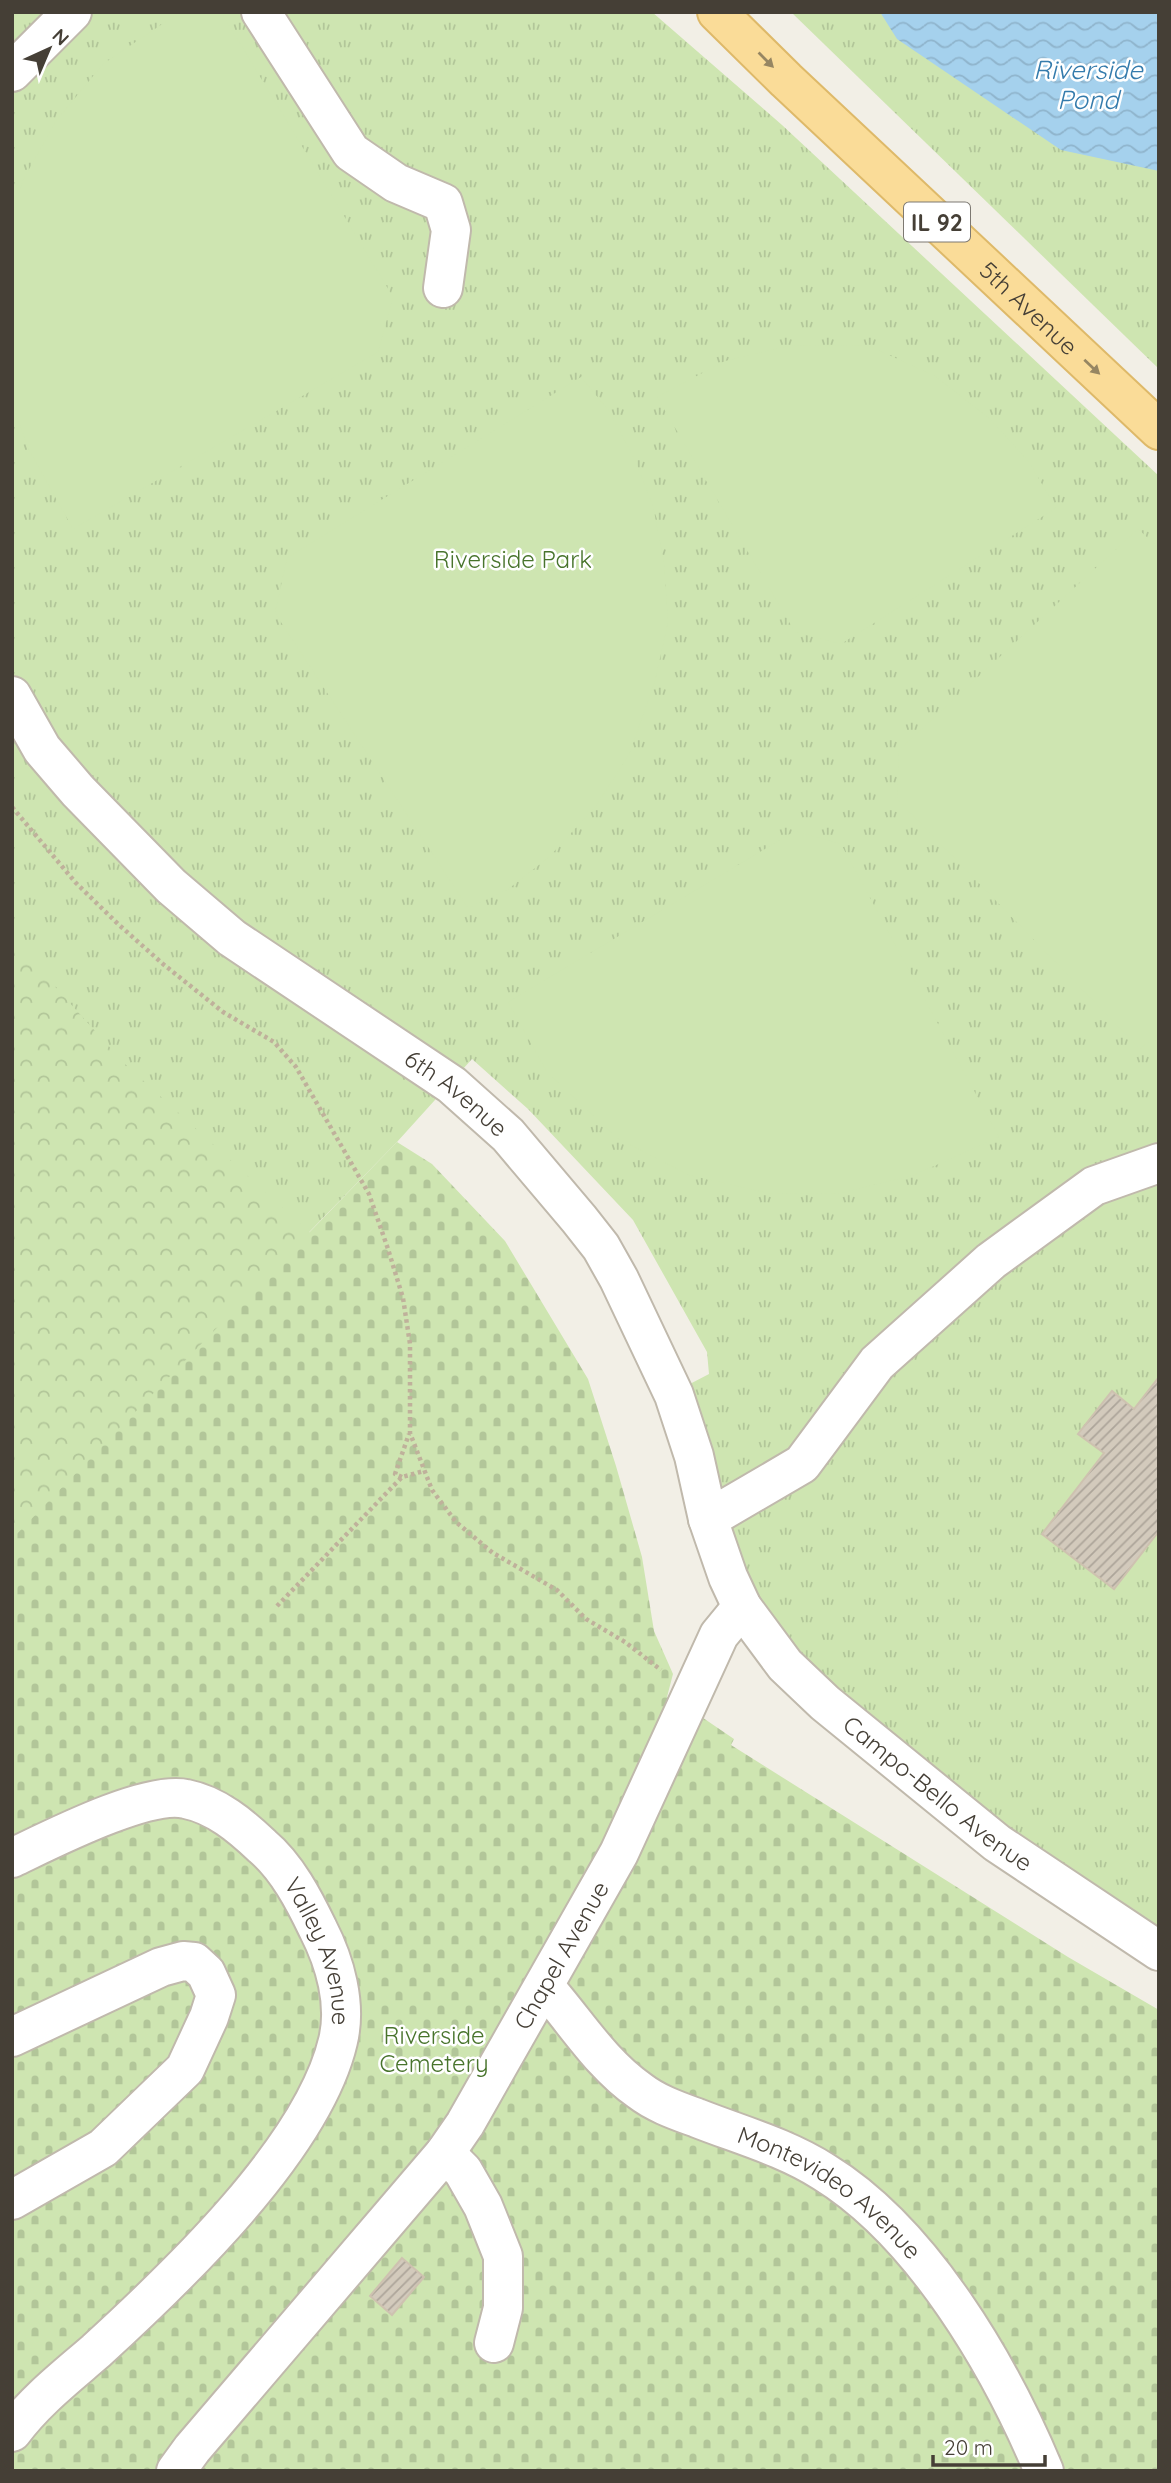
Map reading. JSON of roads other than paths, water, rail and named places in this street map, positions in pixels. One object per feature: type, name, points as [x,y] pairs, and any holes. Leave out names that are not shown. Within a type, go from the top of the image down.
[{"type":"main road","name":"5th Avenue","points":[[717,12],[1159,430]]},
{"type":"lane","points":[[12,72],[72,12]]},
{"type":"lane","points":[[261,12],[351,152],[396,183],[443,203],[451,230],[443,288]]},
{"type":"lane","name":"6th Avenue","points":[[12,696],[41,749],[171,886],[232,938],[452,1085],[508,1135],[601,1247],[674,1395],[695,1456],[708,1519],[728,1577],[742,1607]]},
{"type":"lane","points":[[708,1519],[802,1464],[877,1363],[991,1261],[1094,1186],[1159,1163]]},
{"type":"lane","name":"Chapel Avenue","points":[[176,2471],[445,2153],[465,2124],[619,1853],[719,1635],[742,1607]]},
{"type":"lane","name":"Campo-Bello Avenue","points":[[742,1607],[785,1665],[825,1703],[997,1843],[1159,1951]]},
{"type":"lane","name":"Valley Avenue","points":[[12,1858],[120,1811],[163,1799],[186,1799],[220,1813],[243,1828],[267,1850],[291,1880],[331,1955],[340,2004],[338,2040],[326,2077],[313,2106],[273,2163],[242,2201],[157,2292],[94,2353],[52,2387],[12,2432]]},
{"type":"lane","points":[[12,2037],[161,1966],[183,1961],[194,1962],[206,1973],[216,1995],[185,2069],[103,2148],[12,2200]]},
{"type":"lane","name":"Montevideo Avenue","points":[[544,1986],[568,2013],[595,2052],[642,2093],[672,2108],[795,2154],[872,2206],[899,2234],[954,2302],[1022,2419],[1044,2471]]},
{"type":"lane","points":[[445,2153],[463,2171],[483,2206],[503,2256],[503,2308],[494,2343]]},
{"type":"water","name":"Riverside Pond","points":[[880,12],[1159,12],[1159,171],[1061,150],[897,39]]},
{"type":"park label","name":"Riverside Park","points":[[513,559]]},
{"type":"park label","name":"Riverside Cemetery","points":[[434,2049]]}]
